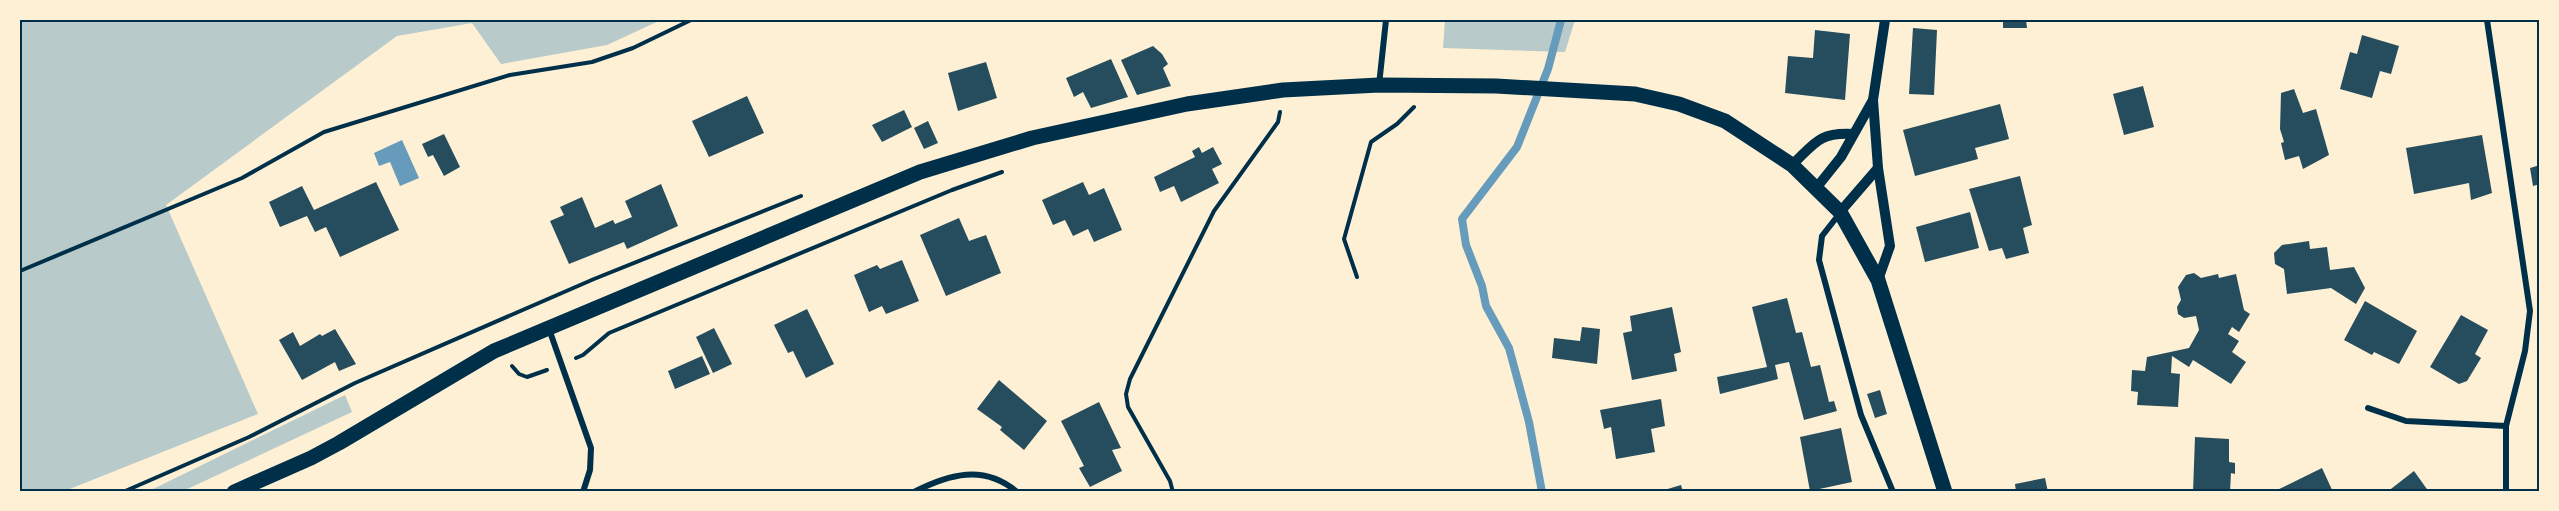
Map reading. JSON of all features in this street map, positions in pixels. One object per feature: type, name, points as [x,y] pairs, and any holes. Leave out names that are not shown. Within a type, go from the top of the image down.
[{"type":"main road","points":[[234,492],[311,458],[464,368],[505,347],[920,172],[973,154],[1095,123],[1187,104],[1283,90],[1379,85],[1590,90],[1635,94],[1679,104],[1725,121],[1792,165],[1840,212],[1878,280],[1945,492]]},
{"type":"street","points":[[1379,85],[1386,20]]},
{"type":"street","points":[[1878,280],[1890,246],[1878,168],[1873,100],[1885,20]]},
{"type":"street","points":[[2487,20],[2530,311],[2525,351],[2506,426],[2506,492]]},
{"type":"street","points":[[1817,187],[1841,157],[1873,100]]},
{"type":"street","points":[[1792,165],[1815,143],[1832,133],[1853,134]]},
{"type":"street","points":[[1878,168],[1822,236],[1820,260],[1861,415],[1893,492]]},
{"type":"street","points":[[549,328],[591,448],[590,470],[584,492]]},
{"type":"street","points":[[2368,408],[2406,421],[2506,426]]},
{"type":"street","points":[[914,492],[933,482],[963,473],[993,477],[1017,492]]},
{"type":"path","points":[[20,271],[242,178],[324,132],[510,75],[592,62],[633,48],[691,20]]},
{"type":"path","points":[[1358,277],[1344,239],[1371,142],[1397,124],[1436,86]]},
{"type":"path","points":[[1173,492],[1170,481],[1128,407],[1126,394],[1130,379],[1214,211],[1278,122],[1283,90]]},
{"type":"path","points":[[123,492],[249,437],[355,383],[495,324],[513,367],[519,374],[527,377],[584,355],[609,333],[952,190],[1005,171]]},
{"type":"shaded area","points":[[20,20],[661,20],[607,45],[501,64],[472,23],[397,36],[166,205],[258,414],[62,492],[20,491]]},
{"type":"shaded area","points":[[1445,20],[1575,20],[1565,52],[1443,48]]},
{"type":"shaded area","points":[[345,395],[352,412],[183,491],[149,491]]},
{"type":"water","points":[[402,140],[419,178],[400,186],[390,162],[379,166],[374,153]]},
{"type":"building","points":[[2003,20],[2026,20],[2027,28],[2003,28]]},
{"type":"building","points":[[1913,28],[1937,30],[1934,95],[1909,94]]},
{"type":"building","points":[[1815,30],[1850,34],[1845,100],[1785,93],[1788,56],[1813,58]]},
{"type":"building","points":[[2362,35],[2399,46],[2391,74],[2380,71],[2372,98],[2340,89],[2350,52],[2357,54]]},
{"type":"building","points":[[1153,46],[1168,64],[1163,68],[1171,86],[1137,95],[1121,60]]},
{"type":"building","points":[[1111,59],[1128,97],[1091,108],[1083,92],[1074,97],[1066,78]]},
{"type":"building","points":[[986,62],[997,98],[958,111],[948,73]]},
{"type":"building","points":[[2143,86],[2154,127],[2124,135],[2113,94]]},
{"type":"building","points":[[2294,89],[2303,113],[2316,109],[2329,155],[2303,169],[2299,156],[2285,160],[2281,143],[2284,142],[2280,129],[2281,93]]},
{"type":"building","points":[[747,96],[764,133],[709,157],[692,121]]},
{"type":"building","points":[[2000,104],[2009,139],[1975,148],[1978,159],[1915,176],[1903,130]]},
{"type":"building","points":[[904,110],[912,127],[882,142],[872,125]]},
{"type":"building","points":[[928,121],[938,143],[924,149],[914,128]]},
{"type":"building","points":[[444,134],[460,167],[444,176],[433,155],[428,157],[422,144]]},
{"type":"building","points":[[2482,135],[2492,193],[2471,200],[2469,183],[2414,194],[2406,148]]},
{"type":"building","points":[[1199,147],[1202,153],[1213,147],[1222,164],[1212,169],[1219,183],[1181,202],[1174,186],[1160,192],[1154,177],[1195,157],[1192,151]]},
{"type":"building","points":[[2540,165],[2540,184],[2533,186],[2530,168]]},
{"type":"building","points":[[2020,176],[2032,225],[2023,228],[2029,253],[2006,259],[2002,248],[1989,251],[1969,189]]},
{"type":"building","points":[[376,182],[399,230],[340,257],[326,227],[315,232],[307,216],[280,227],[269,202],[302,186],[314,210]]},
{"type":"building","points":[[1083,182],[1089,195],[1104,188],[1122,230],[1094,242],[1088,229],[1073,236],[1065,220],[1053,225],[1042,200]]},
{"type":"building","points":[[661,184],[678,226],[627,249],[624,242],[569,264],[550,221],[564,215],[560,207],[582,197],[595,228],[613,220],[615,224],[632,217],[625,201]]},
{"type":"building","points":[[1970,212],[1979,248],[1925,262],[1916,227]]},
{"type":"building","points":[[959,218],[969,241],[986,235],[1001,273],[946,296],[920,235]]},
{"type":"building","points":[[2309,241],[2310,249],[2327,247],[2330,270],[2354,267],[2365,288],[2356,304],[2331,288],[2287,294],[2284,269],[2275,264],[2274,253],[2282,245]]},
{"type":"building","points":[[902,260],[919,301],[886,314],[882,306],[869,312],[854,275],[877,265],[880,269]]},
{"type":"building","points":[[2194,273],[2201,278],[2218,274],[2219,278],[2236,274],[2244,310],[2250,314],[2239,332],[2232,327],[2228,334],[2239,341],[2232,352],[2246,362],[2231,384],[2193,360],[2189,367],[2172,356],[2171,373],[2180,374],[2178,407],[2137,405],[2138,392],[2131,391],[2132,370],[2145,371],[2147,357],[2189,348],[2199,330],[2196,316],[2184,318],[2178,314],[2177,307],[2181,300],[2178,287],[2186,275]]},
{"type":"building","points":[[1787,298],[1796,333],[1802,332],[1811,367],[1820,365],[1829,402],[1834,401],[1837,411],[1804,420],[1789,362],[1775,365],[1778,379],[1720,394],[1717,377],[1767,367],[1752,307]]},
{"type":"building","points":[[2365,301],[2417,331],[2399,364],[2374,352],[2372,355],[2344,340]]},
{"type":"building","points":[[1672,307],[1681,352],[1674,354],[1677,371],[1632,380],[1623,333],[1632,331],[1630,316]]},
{"type":"building","points":[[807,309],[834,364],[806,378],[793,351],[788,353],[774,325]]},
{"type":"building","points":[[2461,315],[2488,330],[2475,354],[2481,358],[2467,381],[2459,384],[2430,367]]},
{"type":"building","points":[[1582,327],[1600,329],[1597,364],[1552,358],[1554,338],[1580,341]]},
{"type":"building","points":[[714,328],[732,364],[713,373],[696,337]]},
{"type":"building","points":[[335,329],[356,364],[339,371],[335,362],[302,380],[279,340],[293,332],[300,346],[320,334],[322,336]]},
{"type":"building","points":[[702,356],[710,374],[675,389],[668,371]]},
{"type":"building","points":[[999,380],[1047,421],[1024,450],[1000,430],[1002,427],[977,409]]},
{"type":"building","points":[[1880,390],[1887,414],[1875,418],[1867,394]]},
{"type":"building","points":[[1661,399],[1665,426],[1651,429],[1655,452],[1616,459],[1611,427],[1604,429],[1600,410]]},
{"type":"building","points":[[1099,402],[1121,448],[1112,450],[1122,471],[1090,487],[1079,468],[1084,466],[1061,421]]},
{"type":"building","points":[[1841,428],[1852,482],[1810,491],[1800,437]]},
{"type":"building","points":[[2195,437],[2229,439],[2229,462],[2235,463],[2235,474],[2231,473],[2230,492],[2193,492]]},
{"type":"building","points":[[2322,468],[2333,492],[2273,492]]},
{"type":"building","points":[[2414,471],[2429,492],[2387,492]]},
{"type":"building","points":[[2045,478],[2048,492],[2016,492],[2015,484]]},
{"type":"building","points":[[1681,485],[1683,492],[1661,492],[1661,491]]},
{"type":"waterway","points":[[1542,492],[1529,422],[1509,348],[1486,306],[1482,286],[1466,245],[1462,219],[1517,147],[1548,69],[1561,20]]}]
